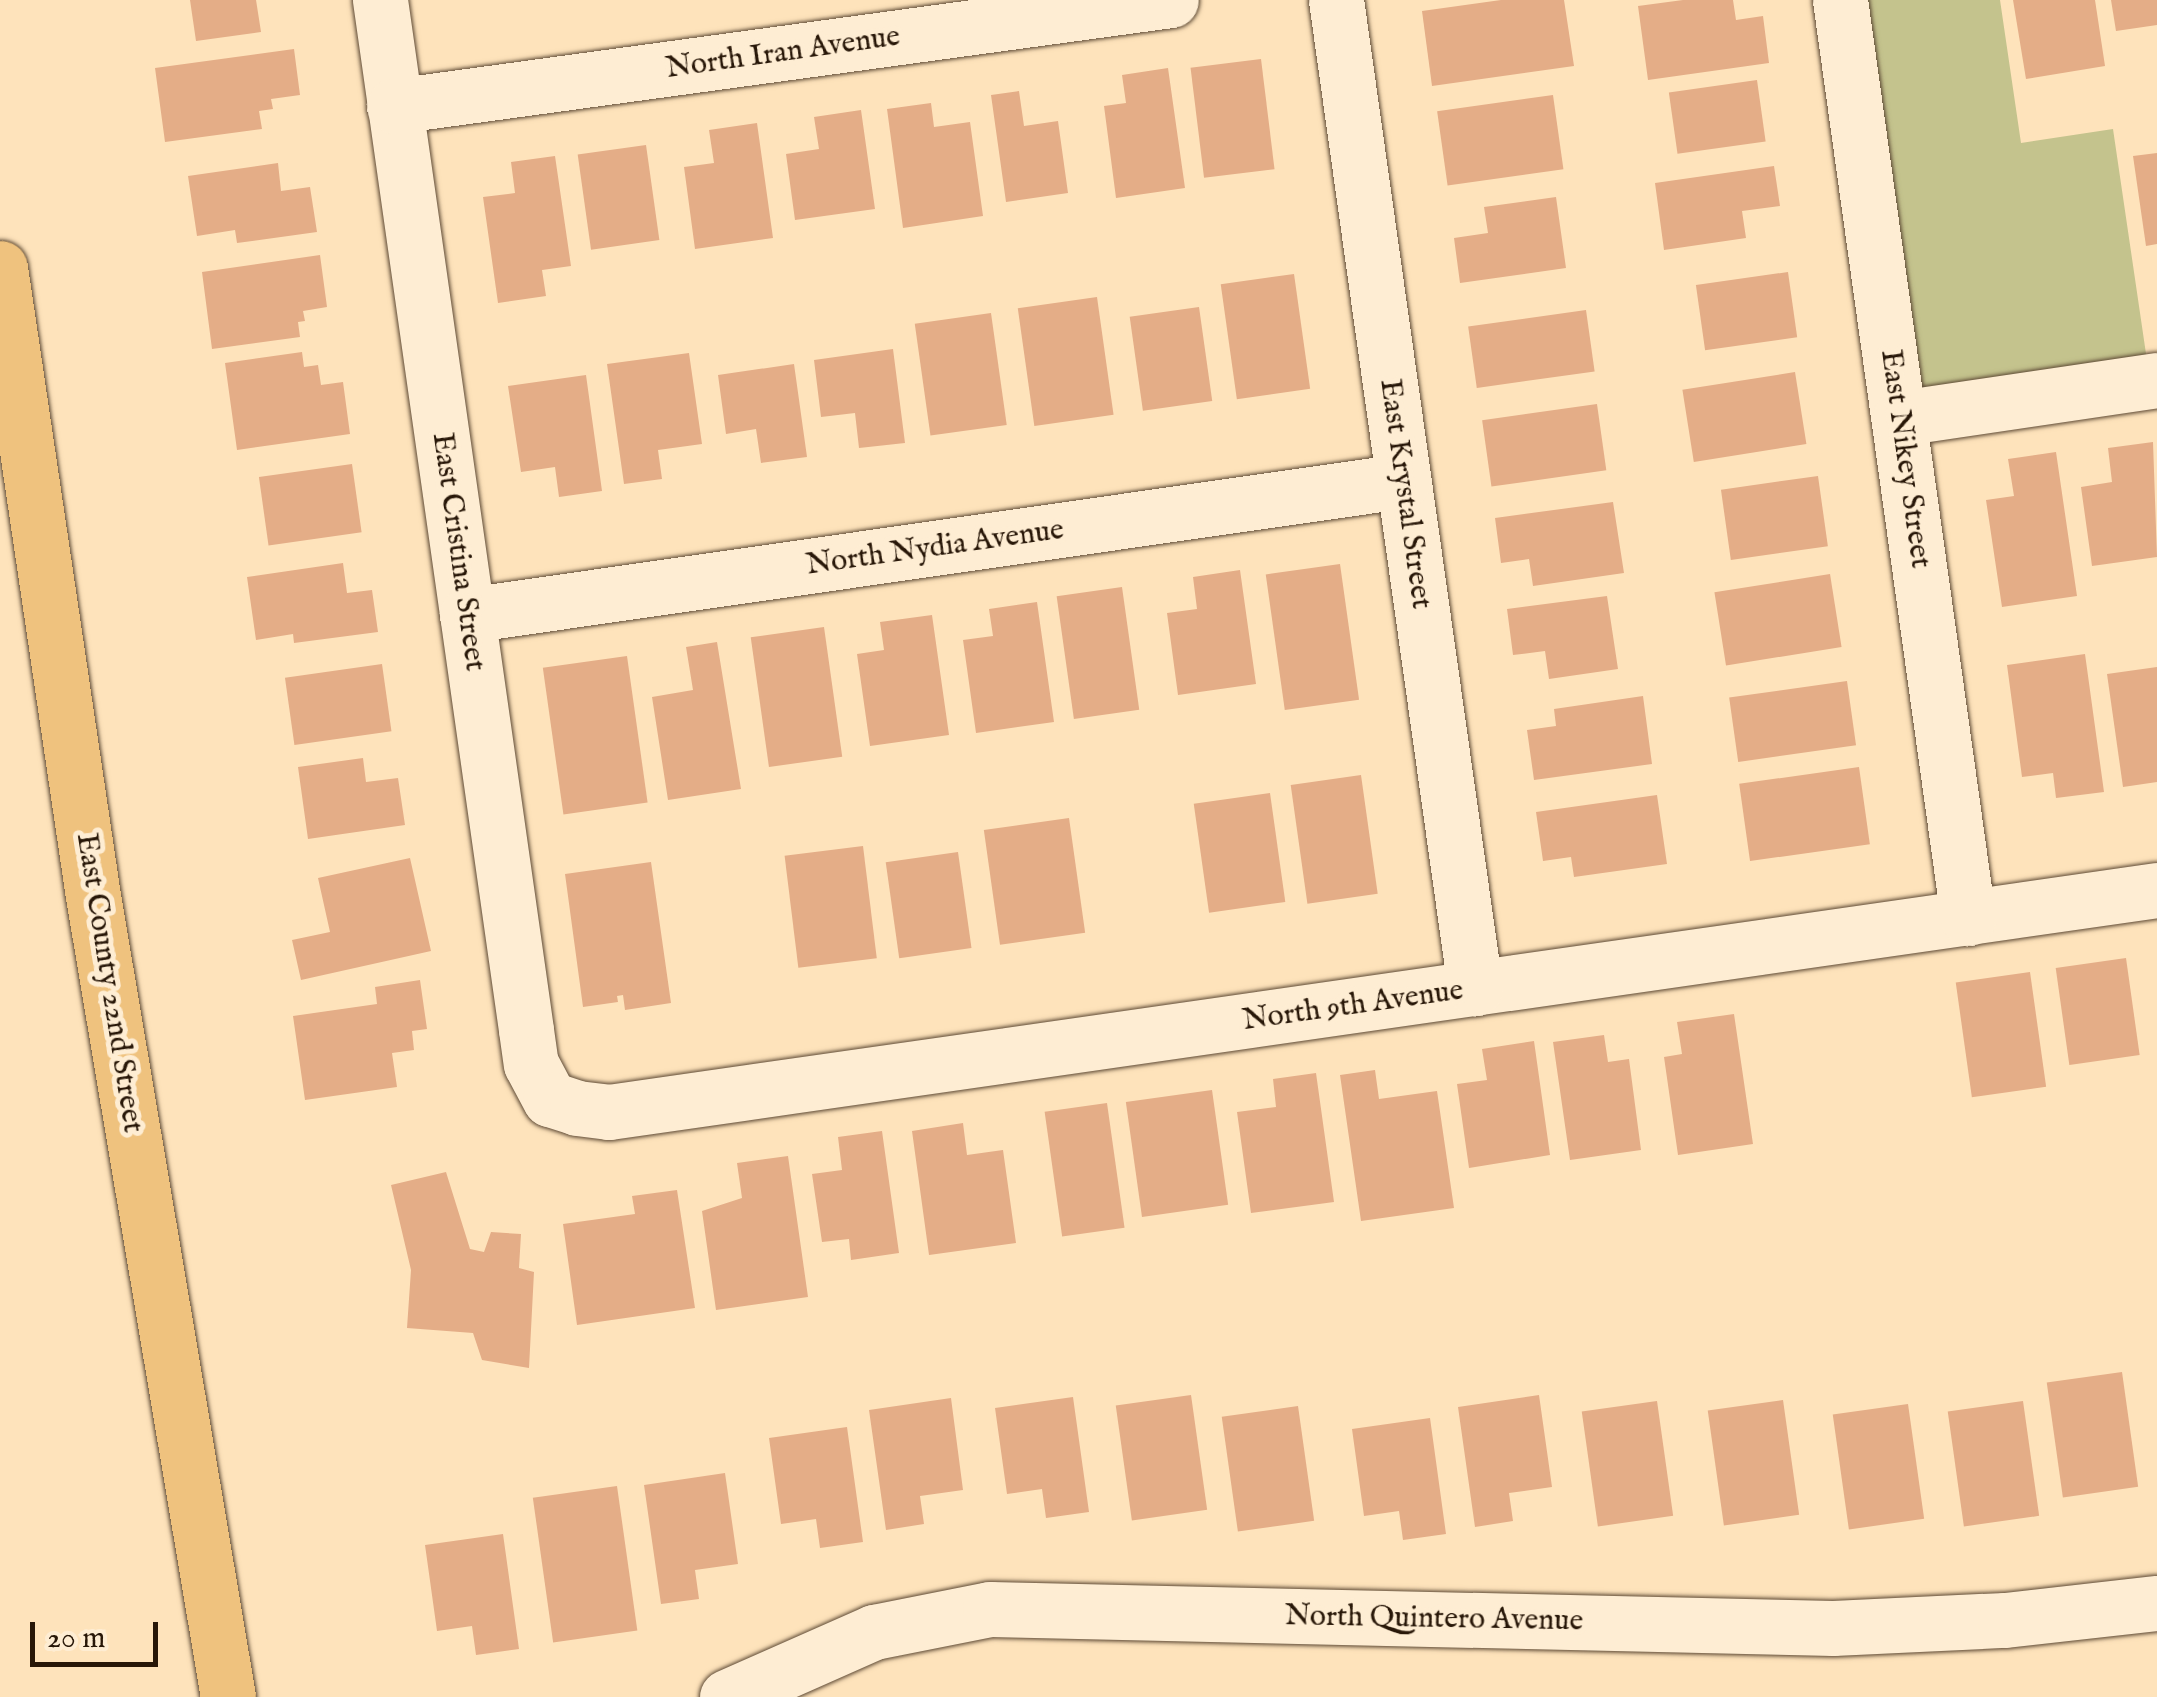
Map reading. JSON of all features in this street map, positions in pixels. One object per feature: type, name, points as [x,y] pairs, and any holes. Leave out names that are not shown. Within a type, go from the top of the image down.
[{"type":"main road","name":"East County 22nd Street","points":[[0,268],[96,915],[228,1697]]},
{"type":"street","name":"East Cristina Street","points":[[380,0],[531,1064],[550,1099]]},
{"type":"street","name":"North Iran Avenue","points":[[394,106],[1171,0]]},
{"type":"street","name":"East Krystal Street","points":[[1336,0],[1475,988]]},
{"type":"street","name":"East Nikey Street","points":[[1840,0],[1968,918]]},
{"type":"street","points":[[1900,418],[2157,380]]},
{"type":"street","name":"North Nydia Avenue","points":[[468,615],[1402,481]]},
{"type":"street","name":"North 9th Avenue","points":[[550,1099],[609,1112],[2157,890]]},
{"type":"street","name":"North Quintero Avenue","points":[[726,1697],[874,1632],[990,1609],[1833,1628],[2005,1620],[2157,1602]]},
{"type":"shaded area","points":[[1840,0],[2000,0],[2021,143],[2113,129],[2150,381],[1900,418]]},
{"type":"building","points":[[190,0],[256,0],[261,32],[196,41]]},
{"type":"building","points":[[1501,0],[1564,0],[1574,66],[1432,86],[1422,11]]},
{"type":"building","points":[[1683,0],[1733,0],[1736,20],[1763,16],[1769,63],[1648,80],[1638,6]]},
{"type":"building","points":[[2013,0],[2095,0],[2105,66],[2026,79]]},
{"type":"building","points":[[2111,0],[2157,0],[2157,25],[2116,31]]},
{"type":"building","points":[[294,49],[300,95],[271,99],[273,109],[259,111],[262,129],[165,142],[155,68]]},
{"type":"building","points":[[1261,59],[1275,169],[1204,178],[1191,68]]},
{"type":"building","points":[[1168,68],[1185,188],[1116,198],[1104,106],[1126,103],[1122,75]]},
{"type":"building","points":[[1757,80],[1766,141],[1677,154],[1669,92]]},
{"type":"building","points":[[1019,91],[1024,126],[1058,121],[1068,193],[1006,202],[991,95]]},
{"type":"building","points":[[1553,95],[1563,169],[1448,186],[1437,111]]},
{"type":"building","points":[[931,103],[934,127],[970,122],[983,216],[903,228],[887,109]]},
{"type":"building","points":[[861,110],[875,209],[795,220],[786,154],[819,149],[814,117]]},
{"type":"building","points":[[757,123],[773,238],[695,249],[684,167],[714,163],[709,130]]},
{"type":"building","points":[[646,145],[659,240],[591,250],[578,155]]},
{"type":"building","points":[[2157,153],[2157,244],[2146,246],[2133,156]]},
{"type":"building","points":[[555,156],[571,266],[542,270],[546,296],[498,303],[483,197],[515,193],[511,162]]},
{"type":"building","points":[[278,163],[281,191],[310,187],[317,232],[237,243],[235,230],[197,236],[188,176]]},
{"type":"building","points":[[1774,166],[1780,206],[1742,211],[1746,238],[1664,250],[1655,183]]},
{"type":"building","points":[[1556,197],[1566,268],[1460,283],[1454,238],[1488,233],[1484,207]]},
{"type":"building","points":[[320,255],[327,307],[303,311],[305,321],[298,322],[300,337],[212,349],[202,272]]},
{"type":"building","points":[[1788,272],[1797,337],[1705,350],[1696,285]]},
{"type":"building","points":[[1294,274],[1310,389],[1237,399],[1221,284]]},
{"type":"building","points":[[1097,297],[1114,415],[1034,426],[1018,308]]},
{"type":"building","points":[[1199,307],[1212,401],[1143,411],[1130,317]]},
{"type":"building","points":[[1586,310],[1595,371],[1477,388],[1468,327]]},
{"type":"building","points":[[991,313],[1007,425],[930,436],[915,324]]},
{"type":"building","points":[[893,349],[905,443],[859,448],[855,413],[821,417],[814,360]]},
{"type":"building","points":[[302,352],[304,367],[318,365],[321,385],[343,382],[350,434],[237,450],[225,363]]},
{"type":"building","points":[[689,353],[702,444],[658,450],[662,479],[624,484],[607,364]]},
{"type":"building","points":[[794,364],[807,457],[761,463],[756,429],[726,434],[718,375]]},
{"type":"building","points":[[1795,372],[1806,444],[1694,462],[1682,390]]},
{"type":"building","points":[[586,375],[602,491],[559,497],[555,467],[521,472],[508,386]]},
{"type":"building","points":[[1597,404],[1606,470],[1491,486],[1482,420]]},
{"type":"building","points":[[2153,442],[2157,557],[2092,566],[2081,487],[2112,482],[2108,448]]},
{"type":"building","points":[[2056,452],[2077,596],[2002,607],[1986,500],[2014,496],[2008,459]]},
{"type":"building","points":[[352,464],[362,532],[269,545],[259,477]]},
{"type":"building","points":[[1818,476],[1828,546],[1731,560],[1721,490]]},
{"type":"building","points":[[1613,502],[1624,573],[1533,586],[1529,559],[1501,563],[1495,518]]},
{"type":"building","points":[[343,563],[347,593],[372,590],[378,632],[294,643],[293,634],[256,640],[247,577]]},
{"type":"building","points":[[1340,564],[1359,700],[1285,710],[1266,574]]},
{"type":"building","points":[[1240,570],[1256,684],[1178,695],[1167,613],[1197,609],[1193,577]]},
{"type":"building","points":[[1830,574],[1842,647],[1726,665],[1714,592]]},
{"type":"building","points":[[1122,587],[1139,710],[1074,719],[1057,596]]},
{"type":"building","points":[[1607,596],[1618,669],[1549,679],[1545,651],[1513,655],[1507,609]]},
{"type":"building","points":[[1037,602],[1054,722],[976,733],[963,640],[993,636],[989,609]]},
{"type":"building","points":[[932,615],[949,735],[870,746],[857,654],[884,650],[880,622]]},
{"type":"building","points":[[824,627],[842,757],[769,767],[751,637]]},
{"type":"building","points":[[717,642],[741,789],[668,800],[652,697],[693,690],[686,647]]},
{"type":"building","points":[[2085,654],[2104,792],[2056,798],[2053,773],[2022,777],[2007,665]]},
{"type":"building","points":[[627,656],[648,803],[563,814],[543,668]]},
{"type":"building","points":[[382,664],[391,731],[294,745],[285,678]]},
{"type":"building","points":[[2157,667],[2157,782],[2123,787],[2107,674]]},
{"type":"building","points":[[1847,681],[1856,745],[1738,762],[1729,698]]},
{"type":"building","points":[[1643,696],[1652,764],[1534,780],[1527,730],[1556,726],[1554,709]]},
{"type":"building","points":[[363,758],[366,782],[398,778],[405,825],[308,839],[298,767]]},
{"type":"building","points":[[1859,767],[1870,844],[1750,861],[1739,784]]},
{"type":"building","points":[[1361,775],[1378,894],[1307,904],[1291,785]]},
{"type":"building","points":[[1270,793],[1285,902],[1209,913],[1194,804]]},
{"type":"building","points":[[1657,795],[1667,864],[1574,877],[1571,857],[1543,861],[1536,812]]},
{"type":"building","points":[[1069,818],[1085,933],[1000,945],[984,830]]},
{"type":"building","points":[[863,846],[877,958],[798,968],[785,856]]},
{"type":"building","points":[[958,852],[971,948],[899,958],[886,862]]},
{"type":"building","points":[[410,858],[431,951],[301,980],[292,940],[330,932],[318,878]]},
{"type":"building","points":[[651,862],[671,1003],[625,1010],[623,995],[617,996],[618,1002],[583,1007],[565,874]]},
{"type":"building","points":[[2126,958],[2140,1055],[2069,1065],[2056,968]]},
{"type":"building","points":[[2030,972],[2046,1087],[1972,1097],[1956,982]]},
{"type":"building","points":[[420,980],[427,1029],[412,1031],[414,1050],[392,1053],[397,1087],[305,1100],[293,1016],[377,1004],[375,987]]},
{"type":"building","points":[[1734,1014],[1753,1144],[1678,1155],[1664,1057],[1682,1054],[1677,1022]]},
{"type":"building","points":[[1604,1035],[1608,1062],[1629,1059],[1641,1150],[1570,1160],[1553,1042]]},
{"type":"building","points":[[1534,1041],[1550,1155],[1469,1168],[1457,1084],[1487,1080],[1482,1049]]},
{"type":"building","points":[[1375,1070],[1379,1099],[1437,1091],[1454,1208],[1361,1221],[1340,1075]]},
{"type":"building","points":[[1316,1073],[1334,1202],[1251,1213],[1237,1112],[1276,1107],[1273,1079]]},
{"type":"building","points":[[1212,1090],[1228,1205],[1142,1217],[1126,1102]]},
{"type":"building","points":[[1107,1103],[1125,1228],[1062,1237],[1045,1112]]},
{"type":"building","points":[[963,1123],[967,1155],[1003,1150],[1016,1243],[929,1255],[912,1131]]},
{"type":"building","points":[[882,1131],[899,1253],[851,1260],[849,1239],[822,1242],[812,1174],[842,1170],[838,1137]]},
{"type":"building","points":[[788,1156],[808,1297],[716,1310],[702,1211],[742,1198],[737,1163]]},
{"type":"building","points":[[446,1172],[470,1249],[484,1252],[491,1232],[521,1234],[519,1268],[534,1272],[529,1368],[482,1360],[473,1333],[407,1328],[411,1270],[391,1185]]},
{"type":"building","points":[[677,1190],[695,1308],[577,1325],[563,1224],[635,1214],[632,1196]]},
{"type":"building","points":[[2122,1372],[2138,1487],[2063,1497],[2047,1383]]},
{"type":"building","points":[[1191,1395],[1207,1510],[1132,1520],[1116,1406]]},
{"type":"building","points":[[1539,1395],[1552,1487],[1509,1493],[1513,1521],[1475,1527],[1458,1407]]},
{"type":"building","points":[[1073,1397],[1089,1512],[1046,1518],[1042,1489],[1007,1494],[995,1408]]},
{"type":"building","points":[[951,1398],[963,1490],[920,1496],[924,1524],[886,1530],[869,1410]]},
{"type":"building","points":[[1783,1400],[1799,1515],[1724,1525],[1708,1411]]},
{"type":"building","points":[[1657,1401],[1673,1516],[1598,1526],[1582,1412]]},
{"type":"building","points":[[2023,1401],[2039,1516],[1964,1526],[1948,1412]]},
{"type":"building","points":[[1908,1404],[1924,1519],[1849,1529],[1833,1415]]},
{"type":"building","points":[[1298,1406],[1314,1521],[1238,1532],[1222,1417]]},
{"type":"building","points":[[1430,1418],[1446,1534],[1403,1540],[1399,1511],[1364,1516],[1352,1429]]},
{"type":"building","points":[[847,1427],[863,1542],[820,1548],[816,1519],[781,1524],[769,1438]]},
{"type":"building","points":[[725,1473],[738,1564],[695,1570],[699,1599],[661,1604],[644,1485]]},
{"type":"building","points":[[617,1486],[637,1631],[553,1642],[533,1498]]},
{"type":"building","points":[[503,1534],[519,1649],[476,1655],[472,1626],[437,1631],[425,1545]]}]
